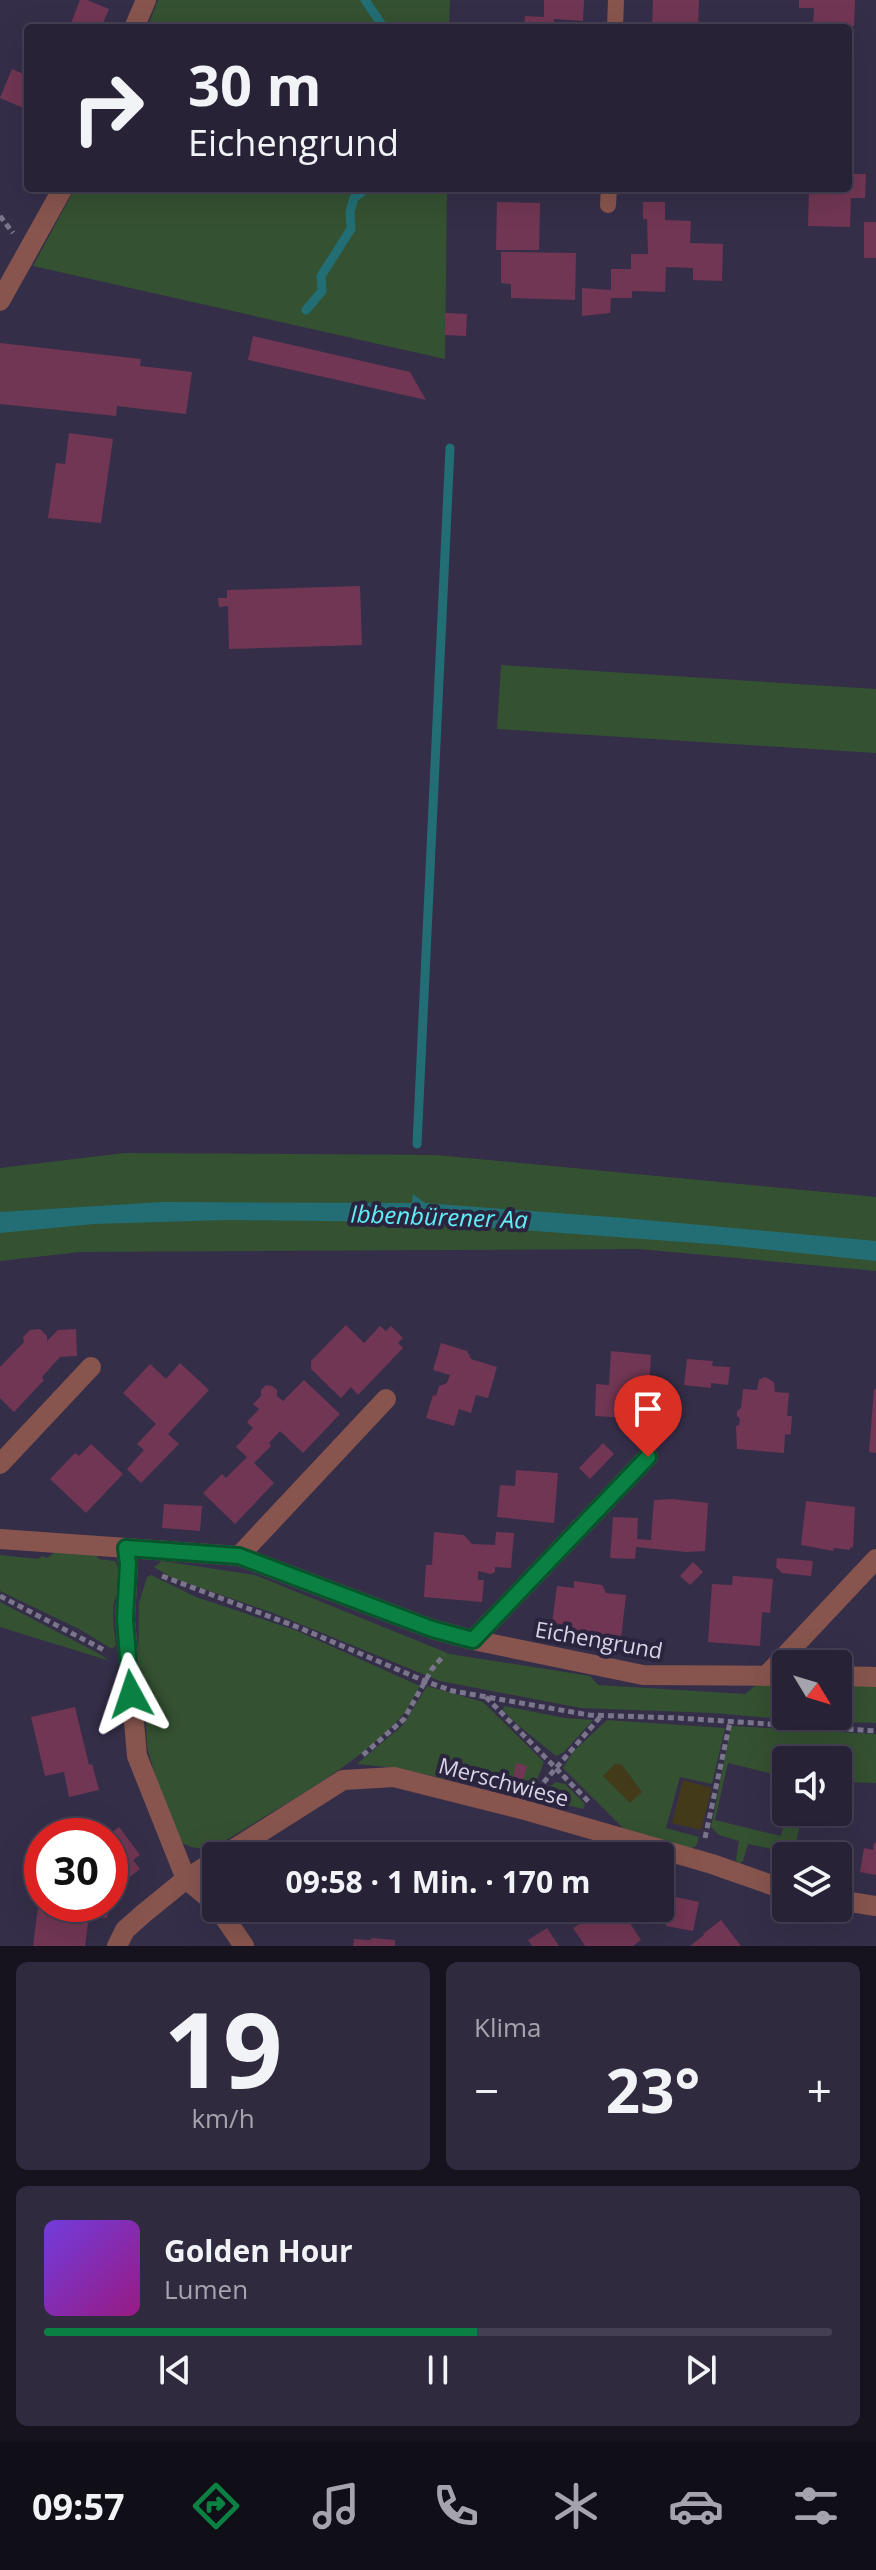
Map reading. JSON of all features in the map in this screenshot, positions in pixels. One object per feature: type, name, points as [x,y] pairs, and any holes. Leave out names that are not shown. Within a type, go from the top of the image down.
[{"type":"street","points":[[136,24],[146,0]]},
{"type":"street","points":[[0,301],[61,192]]},
{"type":"street","points":[[0,1464],[91,1367]]},
{"type":"street","points":[[239,1556],[386,1399]]},
{"type":"street","name":"Eichengrund","points":[[473,1640],[648,1457]]},
{"type":"street","name":"Eichengrund","points":[[0,1539],[239,1556],[432,1629],[473,1640],[643,1675],[772,1676]]},
{"type":"street","points":[[126,1548],[125,1619],[137,1756],[186,1879],[202,1893]]},
{"type":"street","name":"Eichengrund","points":[[798,1650],[876,1559]]},
{"type":"street","points":[[852,1676],[876,1677]]},
{"type":"street","name":"Merschwiese","points":[[245,1842],[343,1780],[394,1777],[521,1809],[772,1885]]},
{"type":"street","points":[[117,1946],[125,1930],[202,1869]]},
{"type":"street","points":[[852,1902],[876,1906]]},
{"type":"street","points":[[228,1922],[244,1946]]},
{"type":"lane","points":[[615,24],[616,0]]},
{"type":"path","points":[[126,1548],[170,1580],[300,1628],[453,1691],[589,1715],[876,1731]]},
{"type":"path","points":[[0,1596],[128,1663]]},
{"type":"path","points":[[343,1780],[354,1762],[404,1719],[432,1669],[447,1652],[473,1640]]},
{"type":"path","points":[[485,1697],[597,1810]]},
{"type":"path","points":[[521,1809],[601,1715]]},
{"type":"path","points":[[700,1861],[730,1722]]},
{"type":"shaded area","points":[[158,0],[450,0],[449,24],[149,24]]},
{"type":"shaded area","points":[[73,192],[447,192],[445,359],[33,266]]},
{"type":"shaded area","points":[[501,665],[876,689],[876,753],[497,729]]},
{"type":"shaded area","points":[[124,1153],[436,1155],[876,1197],[876,1271],[639,1249],[80,1252],[0,1261],[0,1168]]},
{"type":"shaded area","points":[[61,1548],[94,1552],[99,1559],[115,1561],[124,1583],[114,1604],[116,1645],[112,1649],[79,1629],[0,1591],[0,1555],[47,1558]]},
{"type":"shaded area","points":[[162,1561],[255,1575],[450,1654],[590,1676],[598,1685],[745,1694],[757,1684],[772,1683],[772,1718],[581,1708],[440,1681],[273,1613],[172,1578],[154,1567]]},
{"type":"shaded area","points":[[151,1575],[196,1597],[295,1630],[420,1686],[401,1717],[342,1768],[230,1838],[221,1842],[202,1842],[202,1848],[189,1846],[173,1838],[147,1747],[144,1676],[138,1667],[139,1603],[147,1577]]},
{"type":"shaded area","points":[[0,1602],[96,1652],[110,1661],[0,1627]]},
{"type":"shaded area","points":[[876,1682],[876,1723],[852,1722],[852,1683]]},
{"type":"shaded area","points":[[427,1686],[483,1702],[544,1762],[536,1783],[525,1793],[511,1793],[396,1768],[357,1764],[403,1725]]},
{"type":"shaded area","points":[[504,1706],[593,1720],[564,1752],[556,1756],[519,1726],[503,1710]]},
{"type":"shaded area","points":[[607,1720],[725,1728],[712,1784],[680,1777],[666,1828],[699,1837],[696,1846],[635,1840],[563,1768],[573,1752]]},
{"type":"shaded area","points":[[731,1726],[876,1734],[876,1783],[852,1782],[852,1746],[772,1746],[772,1774],[728,1763],[715,1820],[781,1836],[784,1826],[800,1826],[796,1842],[772,1842],[772,1849],[748,1844],[743,1861],[739,1864],[736,1860],[739,1841],[719,1835],[711,1827]]},
{"type":"shaded area","points":[[556,1782],[565,1784],[585,1804],[583,1809],[537,1798]]},
{"type":"sand","points":[[615,1764],[622,1765],[642,1792],[630,1803],[603,1776]]},
{"type":"sand","points":[[683,1780],[712,1788],[701,1830],[672,1823]]},
{"type":"water","name":"Ibbenbürener Aa","points":[[413,1194],[425,1203],[876,1241],[876,1261],[724,1245],[413,1222],[228,1220],[94,1224],[0,1233],[0,1212],[163,1202],[412,1203]]},
{"type":"building","points":[[80,0],[109,9],[103,24],[71,24]]},
{"type":"building","points":[[544,0],[584,0],[583,21],[554,19],[553,24],[524,24],[525,16],[544,17]]},
{"type":"building","points":[[653,0],[699,0],[698,24],[652,24]]},
{"type":"building","points":[[799,0],[855,0],[854,26],[813,24],[814,8],[799,8]]},
{"type":"building","points":[[12,69],[24,74],[24,108],[0,98]]},
{"type":"building","points":[[852,174],[866,174],[865,198],[851,198],[850,227],[808,226],[809,192],[852,192]]},
{"type":"building","points":[[497,202],[540,203],[539,250],[496,250]]},
{"type":"building","points":[[643,202],[665,202],[665,220],[691,221],[690,243],[723,244],[722,281],[693,280],[693,268],[666,267],[665,292],[632,291],[632,298],[611,298],[610,313],[582,316],[582,288],[611,290],[611,269],[631,269],[631,254],[648,254]]},
{"type":"building","points":[[864,222],[876,222],[876,258],[864,258]]},
{"type":"building","points":[[501,252],[576,253],[575,300],[511,298],[511,284],[501,283]]},
{"type":"building","points":[[445,313],[467,314],[466,336],[445,335]]},
{"type":"building","points":[[253,336],[410,372],[426,400],[248,360]]},
{"type":"building","points":[[0,343],[141,359],[140,366],[192,372],[186,414],[117,406],[116,416],[0,404]]},
{"type":"building","points":[[69,433],[113,439],[101,523],[48,518],[56,463],[65,464]]},
{"type":"building","points":[[360,586],[362,645],[229,649],[228,606],[219,607],[218,598],[227,598],[227,590]]},
{"type":"building","points":[[346,1325],[364,1343],[380,1326],[386,1331],[391,1326],[403,1338],[398,1343],[403,1348],[358,1395],[351,1387],[341,1398],[311,1369],[311,1361]]},
{"type":"building","points":[[40,1329],[47,1336],[47,1341],[58,1330],[76,1329],[77,1356],[60,1357],[42,1377],[44,1380],[14,1412],[0,1398],[0,1367],[24,1342],[23,1337],[30,1330]]},
{"type":"building","points":[[441,1343],[467,1351],[471,1359],[497,1367],[488,1398],[476,1395],[471,1413],[459,1409],[454,1426],[426,1418],[433,1395],[436,1396],[439,1386],[447,1383],[450,1375],[433,1370]]},
{"type":"building","points":[[611,1351],[651,1355],[649,1390],[644,1390],[641,1419],[595,1416],[596,1384],[609,1385]]},
{"type":"building","points":[[687,1359],[713,1361],[712,1366],[730,1367],[728,1385],[711,1383],[711,1388],[684,1385]]},
{"type":"building","points":[[180,1363],[209,1390],[168,1434],[179,1444],[141,1483],[127,1469],[144,1450],[137,1444],[156,1424],[123,1393],[150,1364],[166,1379]]},
{"type":"building","points":[[765,1377],[774,1382],[775,1392],[789,1393],[787,1416],[792,1416],[791,1431],[790,1435],[785,1434],[784,1453],[737,1449],[736,1426],[740,1419],[737,1411],[741,1408],[743,1389],[757,1390],[759,1380]]},
{"type":"building","points":[[304,1380],[340,1414],[303,1453],[280,1431],[269,1443],[271,1446],[254,1463],[274,1483],[235,1524],[203,1493],[222,1474],[226,1478],[247,1457],[236,1447],[253,1428],[247,1422],[259,1409],[253,1404],[261,1396],[261,1390],[266,1385],[272,1386],[283,1401]]},
{"type":"building","points":[[876,1389],[876,1453],[869,1452]]},
{"type":"building","points":[[603,1443],[614,1454],[590,1479],[579,1468]]},
{"type":"building","points":[[91,1444],[123,1474],[86,1513],[50,1479],[75,1453],[79,1456]]},
{"type":"building","points":[[516,1470],[558,1473],[554,1523],[497,1517],[500,1485],[515,1486]]},
{"type":"building","points":[[654,1500],[708,1503],[705,1551],[636,1547],[635,1559],[610,1558],[613,1517],[638,1518],[637,1539],[651,1540]]},
{"type":"building","points":[[806,1501],[855,1507],[853,1548],[834,1548],[833,1551],[801,1545]]},
{"type":"building","points":[[164,1504],[202,1506],[200,1531],[162,1528]]},
{"type":"building","points":[[434,1532],[464,1535],[472,1544],[495,1545],[496,1532],[514,1533],[511,1568],[495,1567],[495,1572],[491,1574],[478,1571],[478,1580],[484,1580],[482,1602],[424,1597],[426,1565],[432,1565]]},
{"type":"building","points":[[777,1558],[813,1561],[811,1576],[782,1573],[776,1567]]},
{"type":"building","points":[[693,1562],[703,1572],[690,1585],[680,1576]]},
{"type":"building","points":[[733,1576],[773,1579],[770,1613],[762,1612],[760,1646],[708,1642],[712,1584],[732,1585]]},
{"type":"building","points":[[574,1581],[602,1585],[606,1593],[626,1595],[621,1639],[578,1635],[571,1625],[552,1623],[557,1586],[574,1588]]},
{"type":"building","points":[[75,1707],[89,1765],[92,1764],[99,1790],[69,1797],[64,1772],[45,1776],[31,1717]]},
{"type":"building","points":[[516,1763],[527,1766],[523,1781],[513,1778]]},
{"type":"building","points":[[128,1839],[140,1855],[133,1860],[140,1869],[128,1878]]},
{"type":"building","points":[[874,1843],[876,1875],[860,1872],[864,1848],[873,1850]]},
{"type":"building","points":[[674,1897],[699,1902],[693,1931],[666,1926],[667,1922],[674,1922]]},
{"type":"building","points":[[721,1920],[741,1946],[690,1946],[703,1934]]},
{"type":"building","points":[[36,1922],[88,1922],[85,1946],[33,1946]]},
{"type":"building","points":[[583,1922],[629,1922],[641,1940],[633,1946],[585,1946],[573,1928]]},
{"type":"building","points":[[547,1928],[559,1946],[532,1946],[528,1940]]},
{"type":"building","points":[[354,1939],[395,1940],[395,1946],[353,1946]]},
{"type":"waterway","points":[[365,0],[381,24]]},
{"type":"waterway","points":[[306,310],[322,291],[321,276],[351,229],[350,212],[354,198],[362,192]]},
{"type":"waterway","points":[[417,1144],[450,448]]},
{"type":"route","points":[[131,1694],[125,1619],[126,1548],[239,1556],[432,1629],[473,1640],[648,1457]]}]
